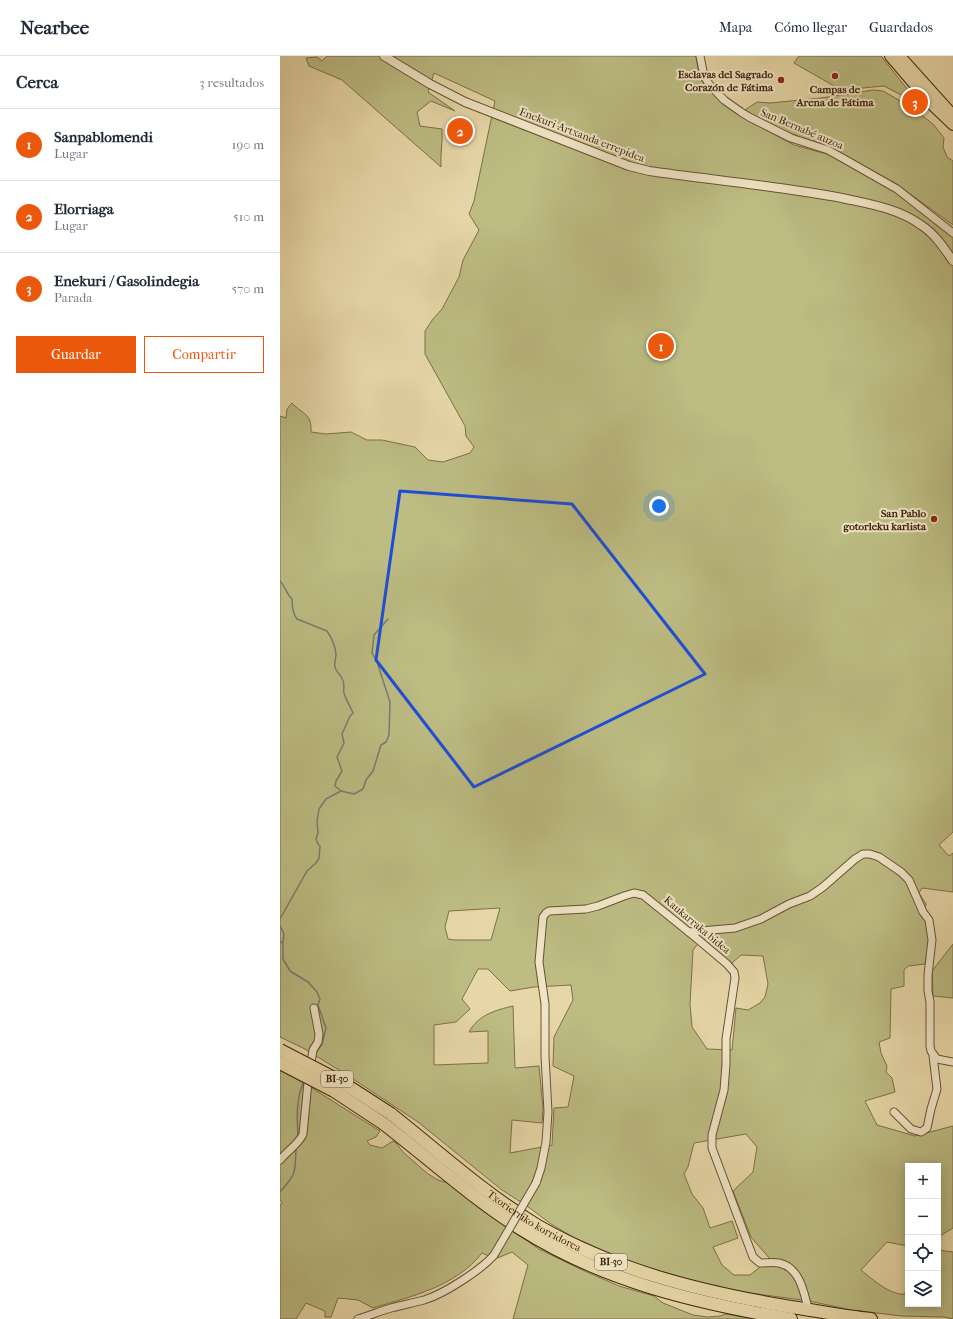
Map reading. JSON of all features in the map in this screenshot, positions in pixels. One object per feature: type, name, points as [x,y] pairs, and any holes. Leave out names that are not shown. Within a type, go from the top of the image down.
[{"type":"highway","name":"Txorierriko korridorea","points":[[280,1050],[340,1081],[387,1119],[471,1193],[510,1222],[572,1258],[608,1274],[666,1292],[717,1305],[791,1319]]},
{"type":"highway","name":"Txorierriko korridorea","points":[[280,1063],[387,1119],[516,1212],[560,1238],[594,1254],[642,1273],[707,1290],[762,1302],[872,1319]]},
{"type":"main road","points":[[890,56],[932,105],[953,126]]},
{"type":"main road","points":[[900,56],[953,116]]},
{"type":"street","name":"Enekuri-Artxanda errepidea","points":[[384,56],[430,84],[465,102],[640,169],[807,191],[881,206],[902,214],[921,224],[939,241],[952,258]]},
{"type":"street","name":"San Bernabé auzoa","points":[[700,56],[704,76],[709,84],[724,100],[745,115],[791,138],[828,150],[846,160],[897,189],[953,233]]},
{"type":"street","points":[[689,932],[735,928],[761,918],[789,904],[810,896],[823,887],[855,858],[863,854],[870,854],[885,860],[901,872],[909,880],[923,912],[930,920],[932,940],[928,975],[930,1002],[930,1046],[933,1056],[937,1089],[927,1128],[921,1132],[914,1130],[894,1112]]},
{"type":"street","name":"Kaukarraka bidea","points":[[358,1319],[390,1308],[426,1300],[473,1273],[487,1263],[494,1255],[536,1183],[541,1168],[546,1142],[548,1112],[544,1056],[545,1004],[540,981],[539,962],[543,917],[549,911],[586,909],[634,893],[643,895],[689,932],[734,972],[735,978],[726,1039],[724,1090],[712,1135],[712,1148],[753,1257],[760,1263],[779,1263],[790,1268],[799,1278],[808,1304]]},
{"type":"street","points":[[280,1160],[301,1139],[303,1134],[313,1050],[318,1042],[319,1034],[314,1008]]},
{"type":"street","points":[[933,1056],[937,1059],[953,1062]]},
{"type":"highlighted area","points":[[400,491],[572,504],[705,674],[474,787],[376,660]]},
{"type":"green space","points":[[327,56],[696,56],[698,69],[708,89],[730,108],[749,121],[794,145],[834,156],[897,193],[936,220],[953,237],[953,832],[939,845],[949,856],[953,853],[953,892],[922,888],[919,893],[926,904],[925,912],[929,935],[929,945],[925,964],[908,966],[904,970],[904,986],[891,989],[890,1038],[879,1042],[881,1053],[887,1066],[886,1072],[892,1078],[895,1092],[865,1101],[877,1125],[915,1136],[953,1126],[953,1228],[941,1235],[941,1163],[905,1163],[905,1245],[887,1242],[861,1270],[888,1290],[905,1294],[905,1307],[941,1307],[941,1250],[953,1252],[953,1319],[944,1317],[902,1316],[851,1310],[809,1301],[750,1293],[705,1285],[636,1265],[573,1237],[551,1224],[502,1190],[418,1122],[347,1075],[303,1048],[280,1037],[280,416],[286,418],[287,409],[292,403],[306,415],[310,421],[311,432],[326,434],[351,432],[367,440],[382,440],[415,447],[428,460],[443,462],[470,453],[474,447],[466,436],[465,426],[425,354],[425,331],[442,309],[459,277],[463,260],[479,230],[469,214],[474,201],[495,101],[434,73],[428,92],[455,111],[431,101],[417,112],[420,126],[442,129],[441,167],[342,80],[309,66],[306,58],[317,57],[322,61]],"holes":[[[500,908],[491,940],[448,939],[445,927],[449,911]],[[702,939],[731,964],[741,955],[763,956],[768,984],[765,997],[760,1003],[748,1010],[736,1008],[732,1050],[707,1049],[692,1027],[690,1004],[693,950]],[[478,969],[488,969],[510,991],[534,987],[571,985],[573,1000],[554,1037],[553,1066],[574,1076],[568,1107],[554,1108],[552,1145],[510,1153],[512,1120],[542,1123],[543,1108],[539,1066],[515,1068],[513,1006],[500,1009],[482,1017],[469,1032],[488,1031],[488,1063],[434,1065],[434,1025],[456,1022],[470,1009],[462,999]],[[746,1134],[757,1147],[753,1172],[733,1191],[751,1237],[770,1259],[750,1275],[734,1275],[722,1265],[713,1247],[738,1238],[732,1221],[710,1228],[703,1208],[692,1194],[684,1174],[688,1167],[694,1143]]]},
{"type":"green space","points":[[799,56],[881,56],[908,90],[910,95],[907,98],[884,86],[841,90],[794,63]]},
{"type":"green space","points":[[873,90],[883,91],[914,109],[934,125],[944,138],[943,147],[947,157],[953,161],[953,225],[895,183],[826,145],[799,137],[763,121],[745,110],[757,102],[770,103],[821,98]]},
{"type":"green space","points":[[953,944],[953,998],[933,996],[932,971]]},
{"type":"green space","points":[[280,1070],[304,1083],[380,1131],[376,1137],[367,1141],[370,1145],[382,1148],[393,1141],[428,1174],[438,1180],[448,1183],[479,1208],[539,1249],[619,1286],[654,1296],[663,1303],[693,1315],[708,1317],[726,1314],[754,1319],[513,1319],[528,1265],[512,1252],[495,1259],[482,1253],[471,1265],[446,1282],[418,1294],[373,1308],[358,1300],[338,1298],[331,1317],[325,1317],[325,1311],[306,1303],[296,1319],[280,1319],[280,1206],[282,1202],[280,1200]]},
{"type":"waterway","points":[[280,581],[292,599],[293,610],[297,619],[327,631],[330,636],[336,651],[336,669],[344,684],[344,693],[353,713],[350,716],[342,734],[344,743],[337,757],[342,771],[336,781],[335,786],[341,791],[326,799],[319,809],[317,821],[318,833],[316,839],[320,846],[319,858],[307,871],[280,919]]},
{"type":"waterway","points":[[341,791],[354,794],[363,789],[366,780],[373,771],[381,745],[386,742],[389,735],[390,702],[377,662],[372,653],[374,635],[388,619]]},
{"type":"waterway","points":[[280,926],[284,934],[283,943]]},
{"type":"waterway","points":[[280,941],[283,944],[283,959],[290,971],[308,982],[317,992],[320,999],[318,1005],[326,1028],[322,1044],[315,1054]]},
{"type":"waterway","points":[[298,1136],[298,1102],[303,1083]]},
{"type":"waterway","points":[[280,1192],[290,1181],[294,1172],[296,1148]]},
{"type":"place","name":"Campas de Arena de Fátima","points":[[835,76]]},
{"type":"place","name":"Esclavas del Sagrado Corazón de Fátima","points":[[781,80]]},
{"type":"place","name":"Enekuri / Gasolindegia","points":[[915,102]]},
{"type":"place","name":"Elorriaga","points":[[460,131]]},
{"type":"place","name":"Sanpablomendi","points":[[661,346]]},
{"type":"place","name":"San Pablo gotorleku karlista","points":[[934,519]]}]
